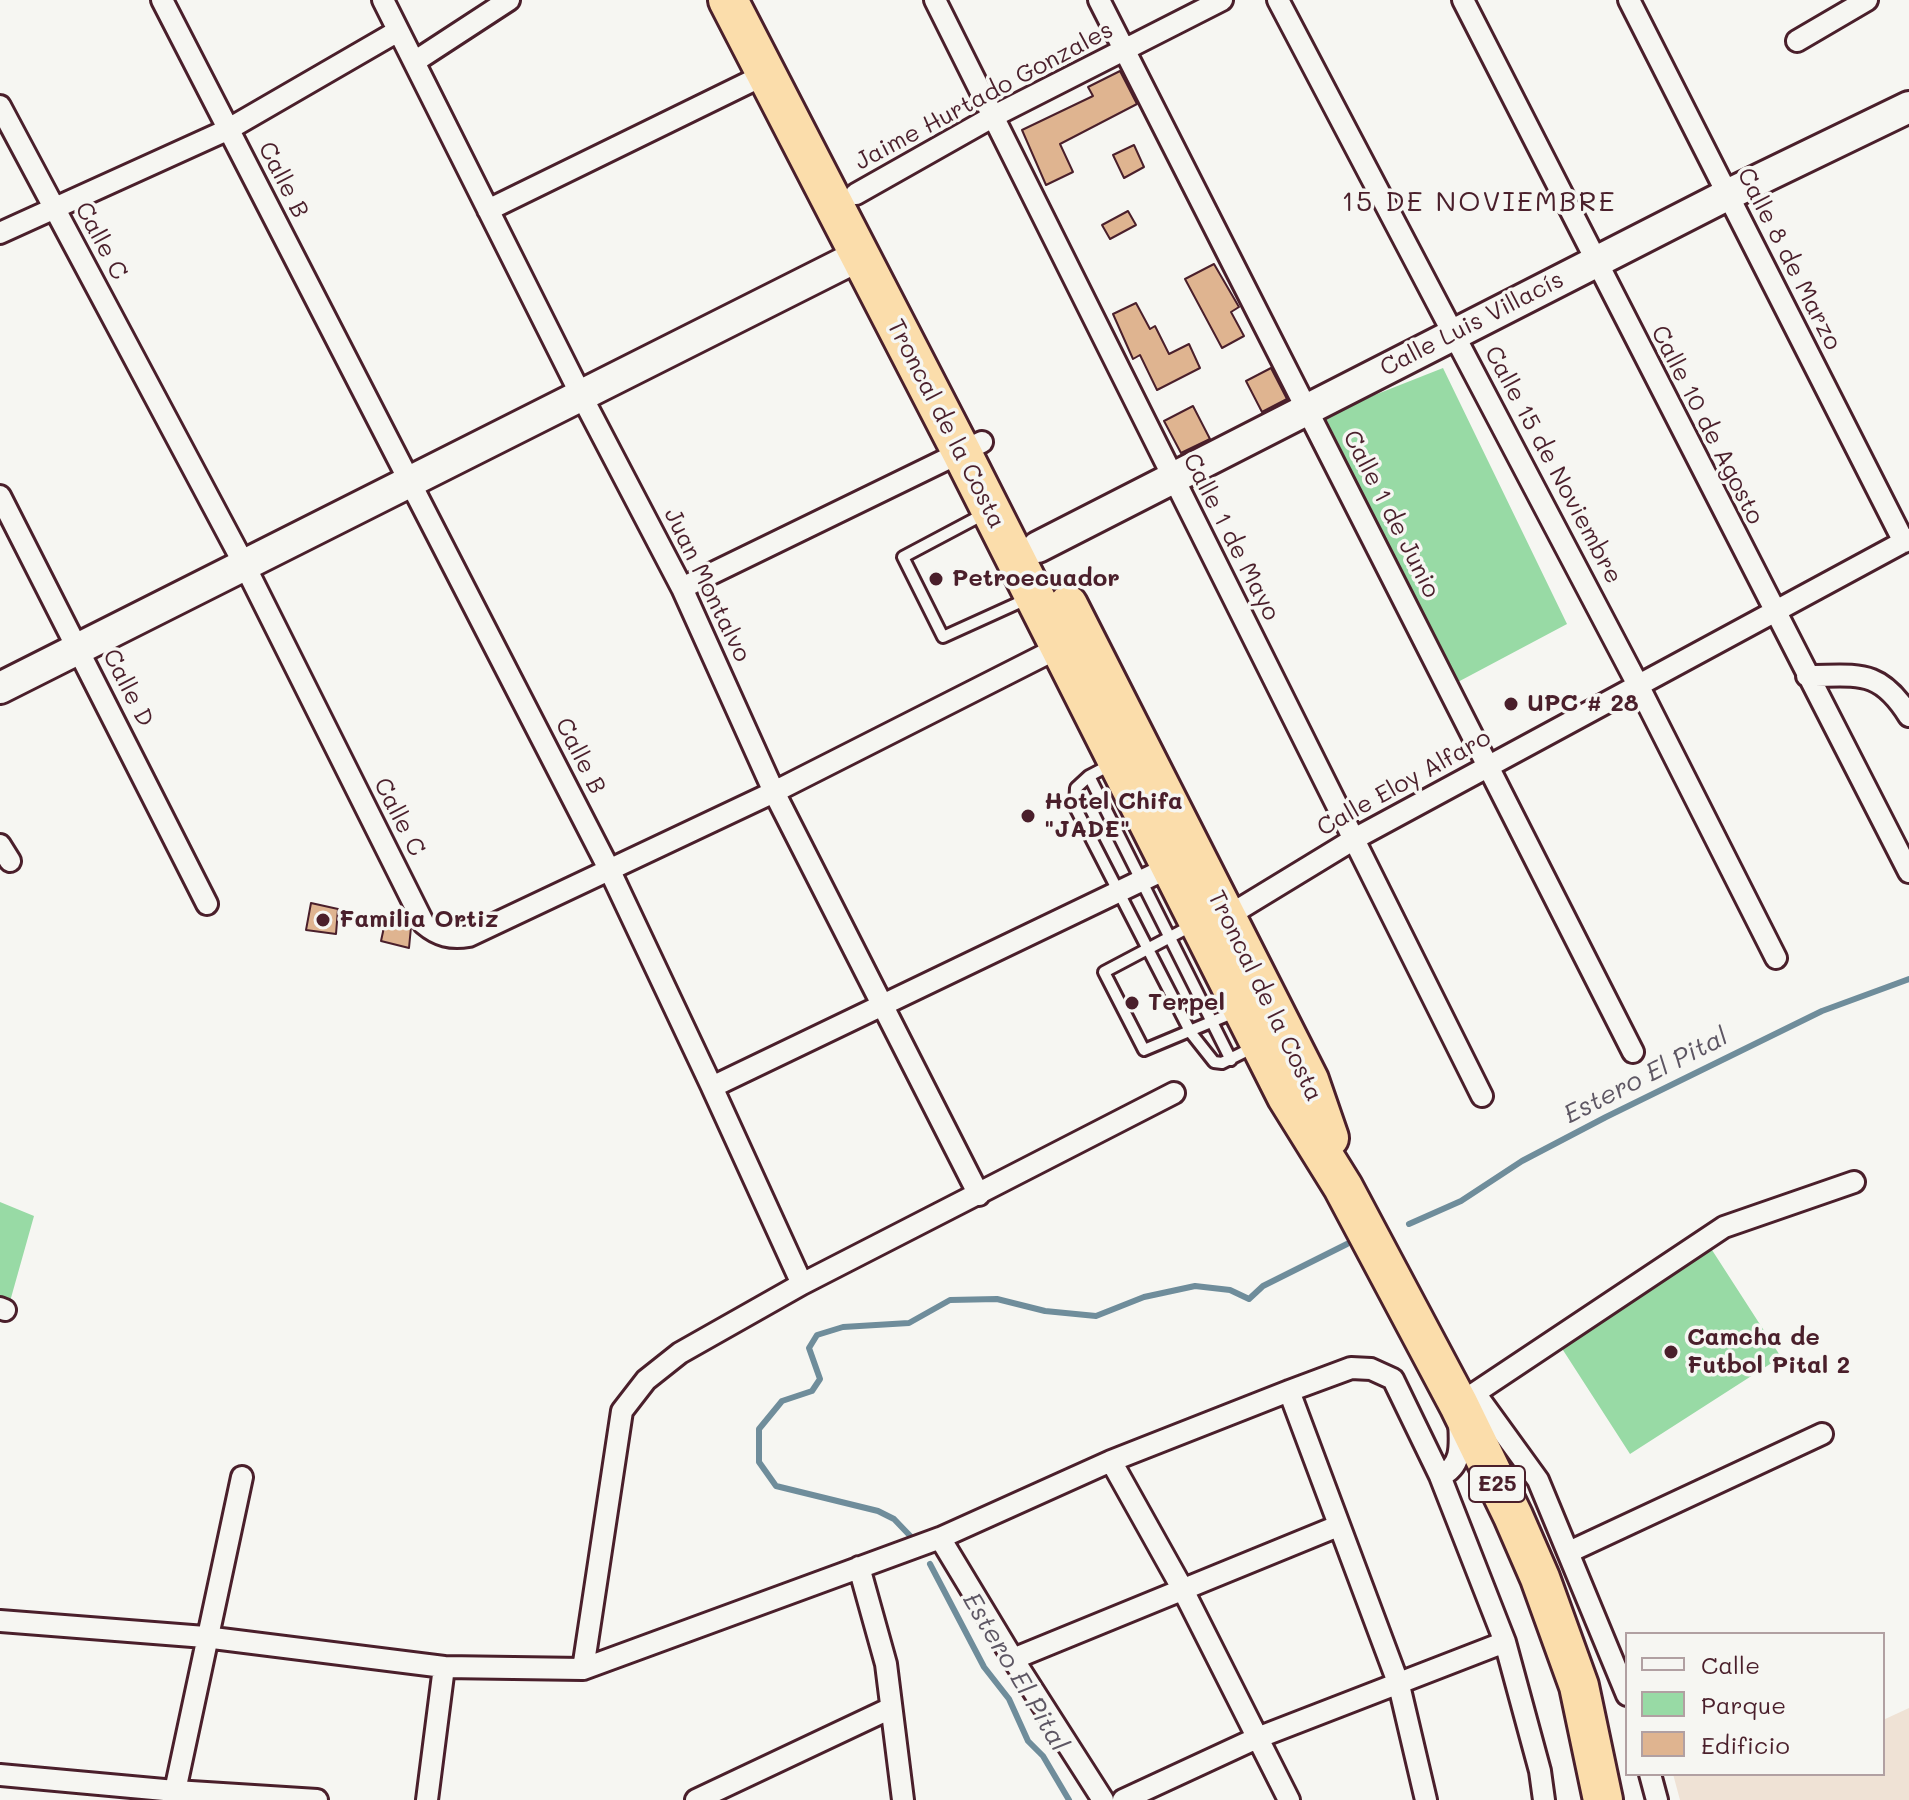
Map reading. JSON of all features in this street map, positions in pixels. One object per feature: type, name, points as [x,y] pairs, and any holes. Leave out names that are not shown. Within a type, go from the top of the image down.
[{"type":"highway","name":"Troncal de la Costa","points":[[728,0],[860,255],[972,447],[1038,547],[1199,925],[1226,1016],[1245,1052],[1298,1116],[1467,1399],[1560,1629],[1589,1727],[1603,1800]]},
{"type":"highway","name":"Troncal de la Costa","points":[[756,0],[856,194],[972,447],[995,508],[1060,647],[1103,768],[1157,874],[1199,925],[1309,1080],[1343,1187]]},
{"type":"street","name":"Calle B","points":[[162,0],[610,871],[802,1284]]},
{"type":"street","name":"Juan Montalvo","points":[[383,0],[581,395],[682,588],[774,792],[979,1195]]},
{"type":"street","points":[[414,62],[509,0]]},
{"type":"street","name":"Calle 1 de Mayo","points":[[935,0],[1171,477],[1356,838],[1482,1096]]},
{"type":"street","name":"Calle 1 de Junio","points":[[1099,0],[1633,1052]]},
{"type":"street","name":"Jaime Hurtado Gonzales","points":[[856,194],[994,116],[1222,0]]},
{"type":"street","name":"Calle 15 de Noviembre","points":[[1278,0],[1638,685],[1776,958]]},
{"type":"street","name":"Calle 10 de Agosto","points":[[1463,0],[1909,872]]},
{"type":"street","name":"Calle 8 de Marzo","points":[[1629,0],[1906,540]]},
{"type":"street","points":[[1797,41],[1867,0]]},
{"type":"street","points":[[0,233],[227,130],[398,31]]},
{"type":"street","points":[[488,210],[766,74]]},
{"type":"street","name":"Calle C","points":[[0,106],[244,564],[429,929],[449,937],[469,936],[774,792],[1060,647]]},
{"type":"street","name":"Calle Luis Villacís","points":[[1038,547],[1727,195],[1909,107]]},
{"type":"street","points":[[0,688],[860,255]]},
{"type":"street","points":[[682,588],[972,447]]},
{"type":"street","name":"Calle D","points":[[0,496],[207,904]]},
{"type":"street","name":"Calle Eloy Alfaro","points":[[1199,925],[1906,540]]},
{"type":"street","points":[[1807,676],[1867,676],[1888,689],[1909,716]]},
{"type":"street","points":[[712,1087],[1157,874]]},
{"type":"street","points":[[583,1669],[622,1411],[646,1380],[680,1353],[802,1284],[1174,1093]]},
{"type":"street","points":[[1440,1476],[1455,1467],[1460,1458],[1467,1399],[1724,1227],[1854,1182]]},
{"type":"street","points":[[0,1621],[205,1637],[444,1667],[583,1669],[940,1538],[1111,1461],[1289,1391],[1351,1368],[1371,1369],[1393,1379],[1440,1476],[1505,1642],[1544,1800]]},
{"type":"street","points":[[1289,1391],[1399,1685],[1426,1800]]},
{"type":"street","points":[[1467,1399],[1533,1471],[1625,1690]]},
{"type":"street","points":[[1569,1552],[1822,1434]]},
{"type":"street","points":[[1111,1461],[1182,1588],[1289,1800]]},
{"type":"street","points":[[174,1796],[205,1637],[242,1477]]},
{"type":"street","points":[[1013,1659],[1338,1526]]},
{"type":"street","points":[[940,1538],[1103,1800]]},
{"type":"street","points":[[859,1567],[886,1664],[903,1800]]},
{"type":"street","points":[[1123,1800],[1257,1738],[1505,1642]]},
{"type":"street","points":[[427,1800],[444,1667]]},
{"type":"street","points":[[696,1800],[891,1708]]},
{"type":"street","points":[[0,1775],[174,1796],[317,1800]]},
{"type":"street","points":[[1651,1776],[1657,1800]]},
{"type":"lane","points":[[995,508],[903,557],[943,637],[1035,596]]},
{"type":"lane","points":[[1103,768],[1076,788],[1073,801],[1118,893],[1191,1033],[1210,1060],[1219,1064],[1245,1052]]},
{"type":"lane","points":[[1199,925],[1104,972],[1144,1050],[1226,1016]]},
{"type":"shaded area","points":[[1909,1708],[1909,1800],[1680,1800],[1674,1776],[1885,1776],[1885,1719]]},
{"type":"green space","points":[[1443,368],[1567,624],[1456,683],[1324,415]]},
{"type":"green space","points":[[0,1202],[34,1216],[9,1305],[0,1303]]},
{"type":"green space","name":"Camcha de Futbol Pital 2","points":[[1712,1250],[1781,1357],[1630,1454],[1561,1347]]},
{"type":"building","points":[[1120,71],[1137,104],[1060,144],[1073,172],[1046,185],[1022,130],[1093,96],[1088,87]]},
{"type":"building","points":[[1134,145],[1144,167],[1124,178],[1113,155]]},
{"type":"building","points":[[1128,211],[1136,225],[1110,239],[1102,225]]},
{"type":"building","points":[[1214,264],[1239,307],[1231,312],[1244,336],[1222,348],[1185,279]]},
{"type":"building","points":[[1136,303],[1150,329],[1155,326],[1169,354],[1189,344],[1200,368],[1157,390],[1140,355],[1133,359],[1113,314]]},
{"type":"building","points":[[1271,368],[1287,399],[1262,412],[1246,381]]},
{"type":"building","points":[[1193,406],[1210,439],[1181,453],[1164,421]]},
{"type":"building","name":"Familia Ortiz","points":[[311,903],[338,909],[336,934],[306,930]]},
{"type":"building","points":[[406,916],[411,927],[409,948],[381,941],[386,918]]},
{"type":"waterway","name":"Estero El Pital","points":[[1409,1224],[1461,1201],[1522,1161],[1606,1117],[1822,1011],[1909,979]]},
{"type":"waterway","name":"Estero El Pital","points":[[916,1542],[894,1519],[878,1511],[776,1486],[759,1462],[759,1429],[782,1401],[812,1391],[820,1379],[809,1348],[817,1335],[843,1327],[909,1323],[950,1300],[997,1299],[1045,1311],[1096,1316],[1144,1297],[1195,1286],[1230,1290],[1249,1299],[1263,1286],[1347,1244]]},
{"type":"waterway","name":"Estero El Pital","points":[[930,1564],[984,1667],[1009,1699],[1028,1741],[1043,1756],[1069,1800]]},
{"type":"place","name":"Petroecuador","points":[[936,579]]},
{"type":"place","name":"UPC # 28","points":[[1511,704]]},
{"type":"place","name":"Hotel Chifa \"JADE\"","points":[[1028,816]]},
{"type":"place","name":"Familia Ortiz","points":[[323,920]]},
{"type":"place","name":"Terpel","points":[[1132,1003]]},
{"type":"place","name":"Camcha de Futbol Pital 2","points":[[1671,1352]]},
{"type":"district","name":"15 DE NOVIEMBRE","points":[[1479,202]]}]
